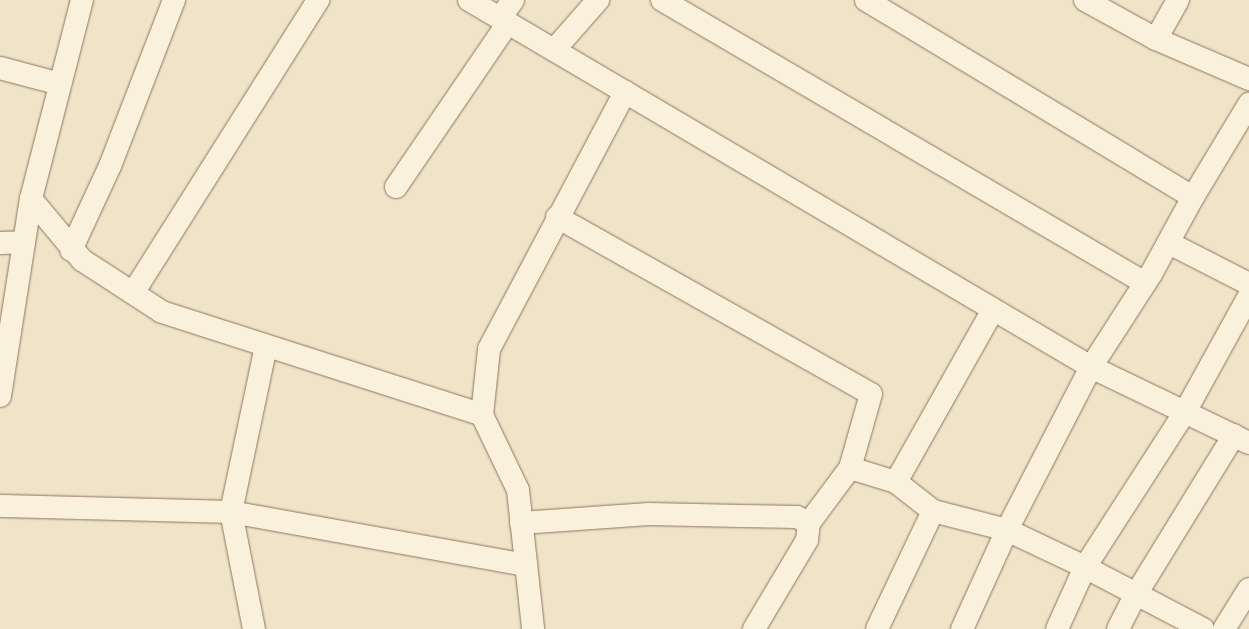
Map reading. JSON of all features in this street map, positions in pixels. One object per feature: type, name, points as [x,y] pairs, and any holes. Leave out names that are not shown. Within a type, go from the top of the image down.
[{"type":"street","points":[[0,396],[31,199],[82,0]]},
{"type":"street","points":[[72,250],[110,166],[174,0]]},
{"type":"street","points":[[133,293],[318,0]]},
{"type":"street","points":[[469,0],[1091,367],[1242,439],[1135,596],[1118,629]]},
{"type":"street","points":[[396,187],[504,21],[513,0]]},
{"type":"street","points":[[554,50],[598,0]]},
{"type":"street","points":[[662,0],[1145,283]]},
{"type":"street","points":[[866,0],[1193,197]]},
{"type":"street","points":[[1086,0],[1156,39],[1249,79]]},
{"type":"street","points":[[1156,39],[1178,0]]},
{"type":"street","points":[[0,68],[60,84]]},
{"type":"street","points":[[533,629],[518,490],[482,415],[489,349],[557,217],[625,92]]},
{"type":"street","points":[[962,629],[1008,530],[1091,367],[1145,283],[1169,243],[1193,197],[1249,104]]},
{"type":"street","points":[[31,199],[72,250],[82,260],[162,312],[482,415]]},
{"type":"street","points":[[557,217],[871,394],[850,468],[809,523],[807,540],[754,629]]},
{"type":"street","points":[[0,243],[24,242]]},
{"type":"street","points":[[1169,243],[1249,284]]},
{"type":"street","points":[[1057,629],[1085,567],[1185,412],[1249,296]]},
{"type":"street","points":[[896,482],[990,316]]},
{"type":"street","points":[[254,629],[232,512],[266,346]]},
{"type":"street","points":[[850,468],[896,482],[933,511],[1008,530],[1085,567],[1135,596],[1203,629]]},
{"type":"street","points":[[0,506],[232,512],[526,565]]},
{"type":"street","points":[[877,629],[933,511]]},
{"type":"street","points":[[521,523],[649,514],[797,517],[809,523]]},
{"type":"street","points":[[1224,629],[1249,589]]}]
